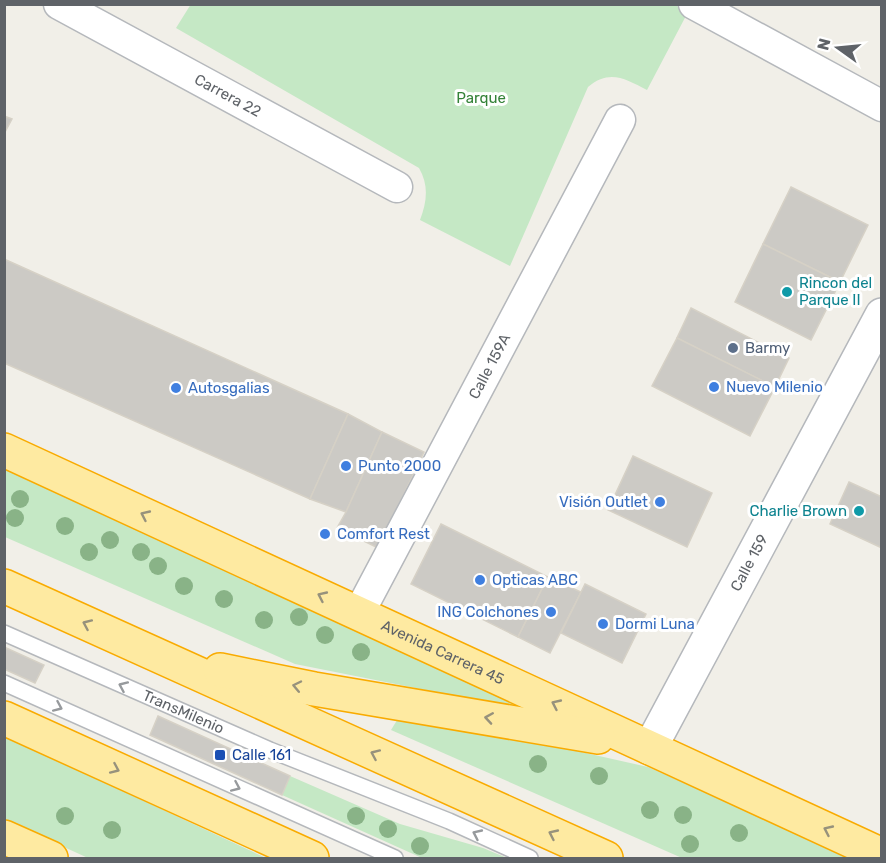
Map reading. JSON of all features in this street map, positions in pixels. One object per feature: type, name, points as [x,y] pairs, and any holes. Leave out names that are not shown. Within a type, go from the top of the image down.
[{"type":"highway","name":"Avenida Carrera 45","points":[[4,450],[882,855]]},
{"type":"highway","points":[[4,586],[606,858]]},
{"type":"highway","points":[[159,657],[314,689],[576,733],[650,748]]},
{"type":"highway","points":[[4,718],[312,858]]},
{"type":"highway","points":[[4,837],[51,858]]},
{"type":"street","name":"Carrera 22","points":[[59,4],[397,187]]},
{"type":"street","points":[[694,4],[882,106]]},
{"type":"street","name":"Calle 159A","points":[[359,613],[620,120]]},
{"type":"street","name":"Calle 159","points":[[650,748],[882,315]]},
{"type":"lane","name":"TransMilenio","points":[[4,633],[270,750],[449,821],[530,858]]},
{"type":"lane","points":[[4,683],[395,858]]},
{"type":"green space","name":"Parque","points":[[191,4],[622,4],[625,6],[626,4],[673,4],[688,12],[647,90],[624,79],[611,77],[603,78],[588,87],[510,266],[420,220],[426,194],[419,168],[176,28]]},
{"type":"green space","points":[[5,468],[527,710],[295,664],[5,537]]},
{"type":"green space","points":[[399,717],[528,740],[648,767],[853,858],[682,858],[391,730]]},
{"type":"green space","points":[[5,736],[266,858],[88,858],[5,820]]},
{"type":"green space","points":[[290,776],[400,824],[483,848],[507,858],[422,858],[282,795]]},
{"type":"building","points":[[4,116],[12,119],[4,134]]},
{"type":"building","points":[[791,187],[868,225],[840,282],[763,244]]},
{"type":"building","name":"Rincon del Parque II","points":[[763,244],[840,282],[811,340],[735,302]]},
{"type":"building","name":"Autosgalias","points":[[4,259],[348,414],[310,499],[4,363]]},
{"type":"building","name":"Barmy","points":[[691,308],[789,358],[775,387],[677,338]]},
{"type":"building","name":"Nuevo Milenio","points":[[677,338],[775,387],[750,436],[652,386]]},
{"type":"building","name":"Punto 2000","points":[[348,414],[382,432],[346,512],[310,499]]},
{"type":"building","points":[[382,432],[424,452],[378,548],[337,528]]},
{"type":"building","name":"Visión Outlet","points":[[633,456],[712,493],[687,547],[608,510]]},
{"type":"building","name":"Charlie Brown","points":[[849,482],[882,497],[882,548],[830,524]]},
{"type":"building","name":"Opticas ABC","points":[[441,524],[548,577],[518,637],[411,584]]},
{"type":"building","name":"ING Colchones","points":[[548,577],[581,592],[550,653],[518,637]]},
{"type":"building","name":"Dormi Luna","points":[[585,584],[646,614],[622,663],[561,633]]},
{"type":"building","points":[[4,647],[44,665],[35,683],[4,669]]},
{"type":"building","name":"Calle 161","points":[[158,716],[290,776],[282,795],[150,735]]},
{"type":"place","name":"Rincon del Parque II","points":[[787,292]]},
{"type":"place","name":"Barmy","points":[[733,348]]},
{"type":"place","name":"Nuevo Milenio","points":[[714,387]]},
{"type":"place","name":"Autosgalias","points":[[176,388]]},
{"type":"place","name":"Punto 2000","points":[[346,466]]},
{"type":"place","name":"Visión Outlet","points":[[660,502]]},
{"type":"place","name":"Charlie Brown","points":[[859,511]]},
{"type":"place","name":"Comfort Rest","points":[[325,534]]},
{"type":"place","name":"Opticas ABC","points":[[480,580]]},
{"type":"place","name":"ING Colchones","points":[[551,612]]},
{"type":"place","name":"Dormi Luna","points":[[603,624]]},
{"type":"place","name":"Calle 161","points":[[220,755]]}]
